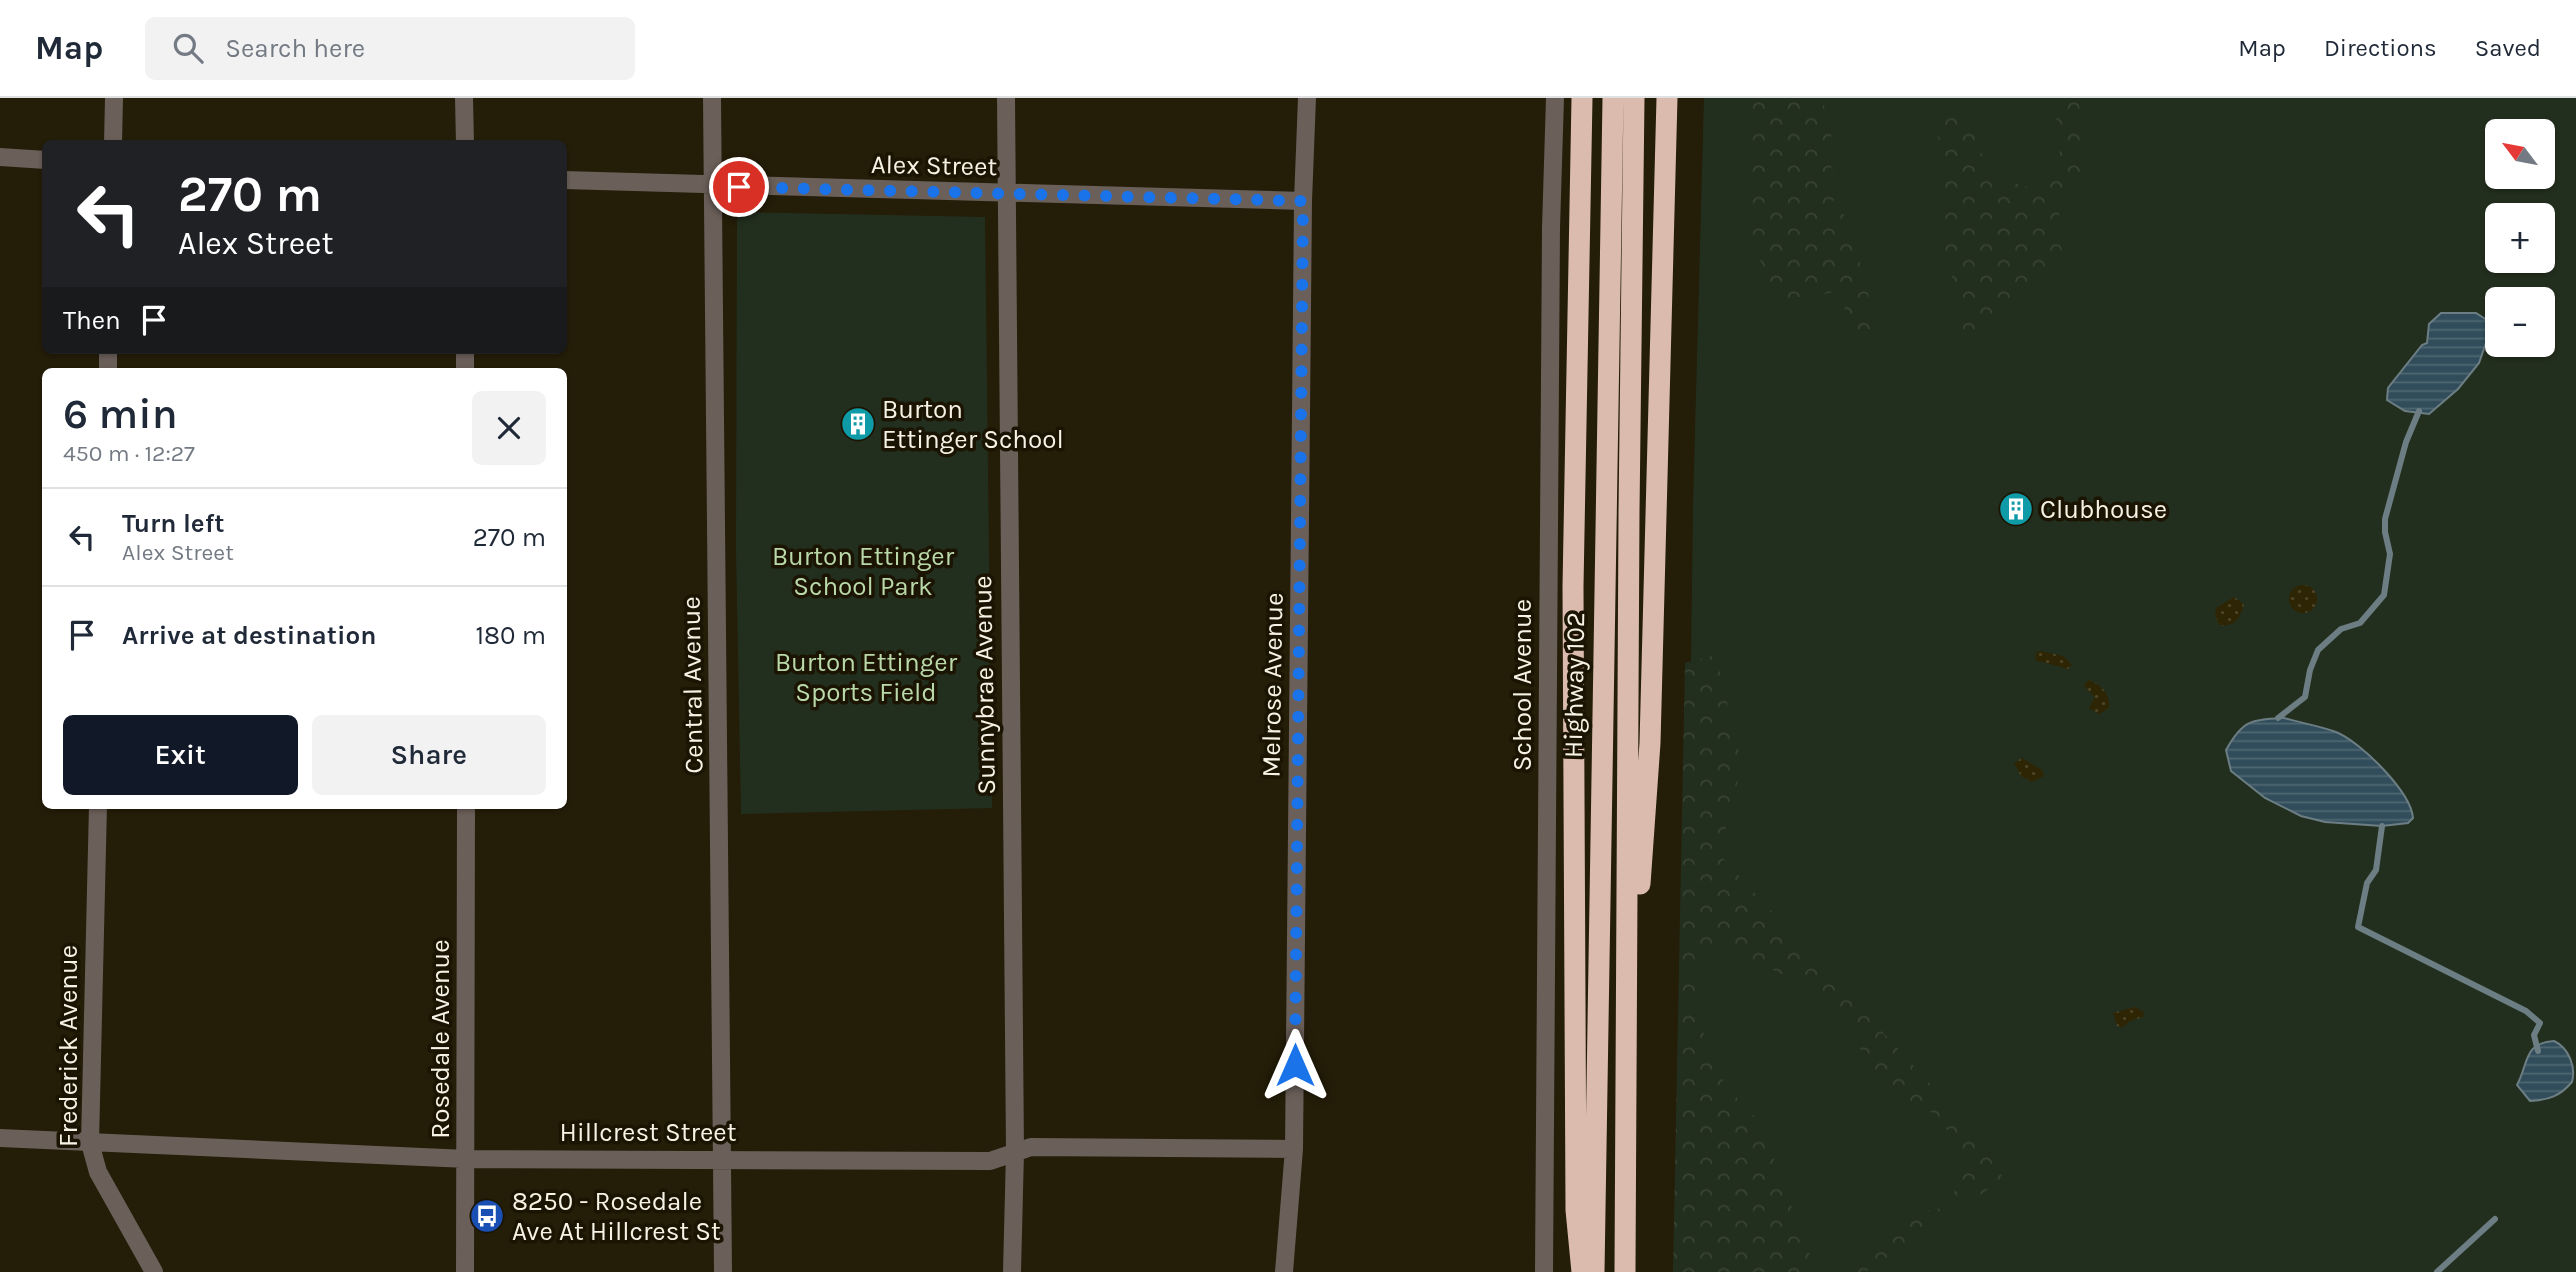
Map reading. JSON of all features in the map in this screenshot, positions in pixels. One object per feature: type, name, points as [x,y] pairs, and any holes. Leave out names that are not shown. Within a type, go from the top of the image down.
[{"type":"highway","points":[[1582,98],[1573,587],[1576,1196],[1582,1272]]},
{"type":"highway","name":"Highway 102","points":[[1594,1272],[1613,98]]},
{"type":"highway","name":"Highway 102","points":[[1625,1272],[1634,98]]},
{"type":"highway","points":[[1627,1074],[1650,743],[1668,98]]},
{"type":"street","points":[[113,140],[114,98]]},
{"type":"street","points":[[464,98],[465,140]]},
{"type":"street","name":"Central Avenue","points":[[712,98],[723,1272]]},
{"type":"street","name":"Sunnybrae Avenue","points":[[1006,98],[1015,1152],[1012,1272]]},
{"type":"street","name":"Melrose Avenue","points":[[1283,1272],[1294,1149],[1303,201],[1307,98]]},
{"type":"street","name":"School Avenue","points":[[1544,1272],[1551,242],[1555,98]]},
{"type":"street","points":[[0,157],[42,160]]},
{"type":"street","name":"Alex Street","points":[[567,180],[712,187],[1303,201]]},
{"type":"street","name":"Frederick Avenue","points":[[98,809],[90,1143],[98,1172],[154,1272]]},
{"type":"street","name":"Rosedale Avenue","points":[[465,1272],[466,809]]},
{"type":"street","name":"Hillcrest Street","points":[[0,1138],[467,1159],[990,1161],[1031,1147],[1294,1149]]},
{"type":"green space","points":[[1704,98],[2576,98],[2576,1272],[1683,1272],[1693,505]]},
{"type":"green space","points":[[1747,98],[1822,98],[1833,142],[1827,157],[1837,180],[1832,208],[1848,217],[1843,233],[1856,253],[1868,284],[1870,329],[1845,329],[1844,291],[1783,299],[1773,304],[1747,216]]},
{"type":"green space","points":[[2057,98],[2076,98],[2081,113],[2083,135],[2082,175],[2061,209],[2058,223],[2058,236],[2065,256],[2035,289],[1963,342],[1951,272],[1940,237],[1942,164],[1937,129],[1950,117],[1964,110],[1972,123],[1987,165],[2008,180],[2028,187],[2046,174],[2059,155],[2062,140],[2054,109]]},
{"type":"green space","name":"Burton Ettinger School Park","points":[[737,212],[985,217],[992,808],[741,814],[736,549]]},
{"type":"green space","points":[[1716,655],[1742,765],[1719,854],[1967,1124],[2004,1179],[1865,1272],[1850,1272],[1862,1262],[1889,1226],[1908,1216],[1945,1207],[1959,1180],[1961,1168],[1957,1146],[1931,1112],[1910,1112],[1890,1094],[1849,1031],[1802,986],[1746,957],[1705,943],[1699,1000],[1711,1056],[1730,1090],[1753,1113],[1758,1122],[1816,1272],[1673,1272],[1685,663]]},
{"type":"sand","points":[[2303,585],[2313,589],[2317,599],[2313,609],[2303,613],[2293,609],[2289,599],[2293,589]]},
{"type":"sand","points":[[2234,597],[2244,604],[2241,614],[2229,625],[2219,625],[2215,615],[2216,608]]},
{"type":"sand","points":[[2036,652],[2063,656],[2072,665],[2068,669],[2035,660]]},
{"type":"sand","points":[[2088,680],[2101,687],[2108,698],[2109,708],[2099,714],[2089,708],[2095,697],[2084,686]]},
{"type":"sand","points":[[2022,758],[2042,770],[2044,776],[2032,782],[2021,776],[2014,763]]},
{"type":"sand","points":[[2135,1007],[2144,1012],[2143,1017],[2130,1021],[2122,1028],[2117,1026],[2113,1013]]},
{"type":"water","points":[[2441,313],[2476,313],[2485,319],[2485,346],[2479,363],[2458,389],[2429,414],[2405,411],[2387,400],[2388,388],[2422,345],[2427,343],[2429,324]]},
{"type":"water","points":[[2284,718],[2336,732],[2358,746],[2383,769],[2404,795],[2413,818],[2408,823],[2382,826],[2325,822],[2301,816],[2265,798],[2231,771],[2226,750],[2243,727],[2255,721]]},
{"type":"water","points":[[2554,1041],[2564,1048],[2570,1058],[2572,1082],[2554,1096],[2530,1101],[2517,1085],[2528,1056],[2537,1046]]},
{"type":"waterway","points":[[2278,718],[2305,697],[2310,670],[2318,650],[2341,629],[2360,623],[2384,595],[2390,554],[2385,519],[2406,442],[2419,411]]},
{"type":"waterway","points":[[2382,826],[2376,870],[2367,883],[2358,927],[2526,1011],[2540,1023],[2534,1035],[2538,1051]]},
{"type":"waterway","points":[[2437,1272],[2495,1219]]},
{"type":"place","name":"Burton Ettinger School","points":[[858,424]]},
{"type":"place","name":"Clubhouse","points":[[2016,509]]},
{"type":"place","name":"8250 - Rosedale Ave At Hillcrest St","points":[[487,1216]]},
{"type":"route","points":[[739,187],[1303,201],[1295,1065]]},
{"type":"park label","name":"Burton Ettinger Sports Field","points":[[866,677]]}]
